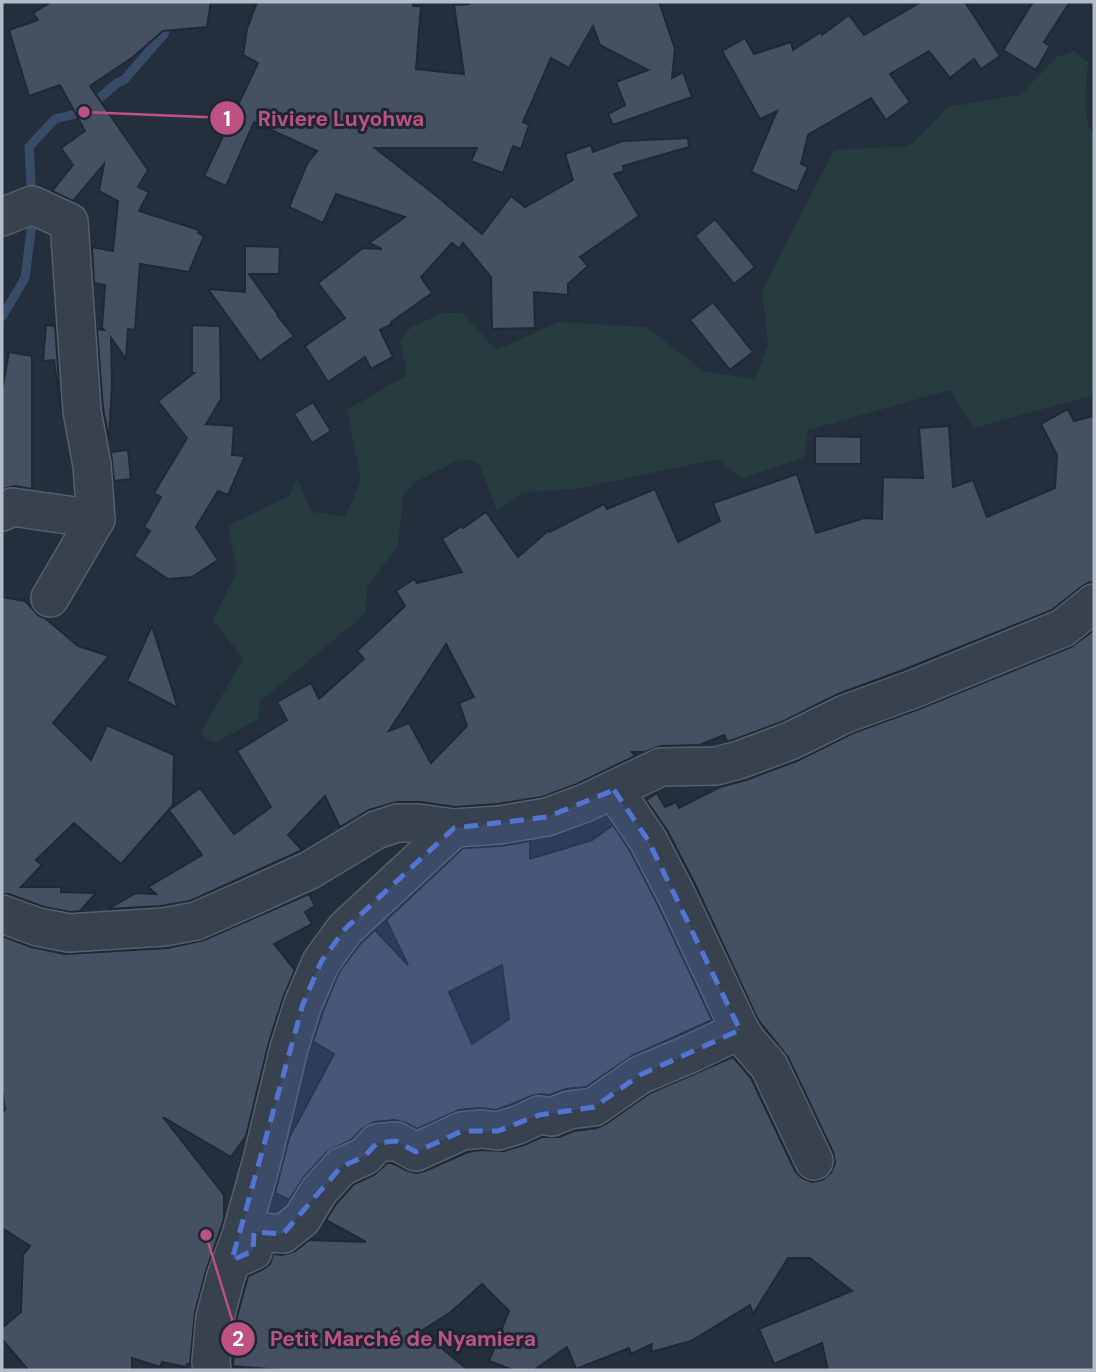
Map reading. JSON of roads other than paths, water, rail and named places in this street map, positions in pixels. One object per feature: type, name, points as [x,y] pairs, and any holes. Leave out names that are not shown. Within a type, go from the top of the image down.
[{"type":"street","points":[[2,217],[32,205],[69,222],[82,411],[93,465],[96,519],[50,598]]},
{"type":"street","points":[[2,512],[12,507],[96,519]]},
{"type":"street","points":[[2,914],[38,927],[69,933],[164,927],[196,920],[310,870],[376,830],[397,823],[418,822],[454,828],[499,825],[547,817],[585,803],[661,767],[716,766],[738,760],[790,741],[845,714],[1063,628],[1094,603]]},
{"type":"street","points":[[614,790],[654,850],[740,1030],[769,1066],[814,1161]]},
{"type":"street","points":[[212,1370],[215,1317],[226,1276],[242,1235],[289,1048],[303,1004],[321,962],[345,929],[454,828]]},
{"type":"street","points":[[232,1260],[253,1251],[254,1238],[260,1233],[284,1234],[302,1219],[319,1191],[341,1167],[365,1156],[377,1143],[396,1141],[416,1152],[461,1131],[498,1131],[539,1115],[552,1117],[569,1110],[594,1107],[640,1074],[740,1030]]},
{"type":"waterway","points":[[32,199],[29,147],[55,119],[84,112],[124,80],[164,34],[177,2]]},
{"type":"waterway","points":[[2,317],[25,278],[33,216]]},
{"type":"place","name":"Riviere Luyohwa","points":[[84,112]]},
{"type":"place","name":"Petit Marché de Nyamiera","points":[[206,1235]]}]
